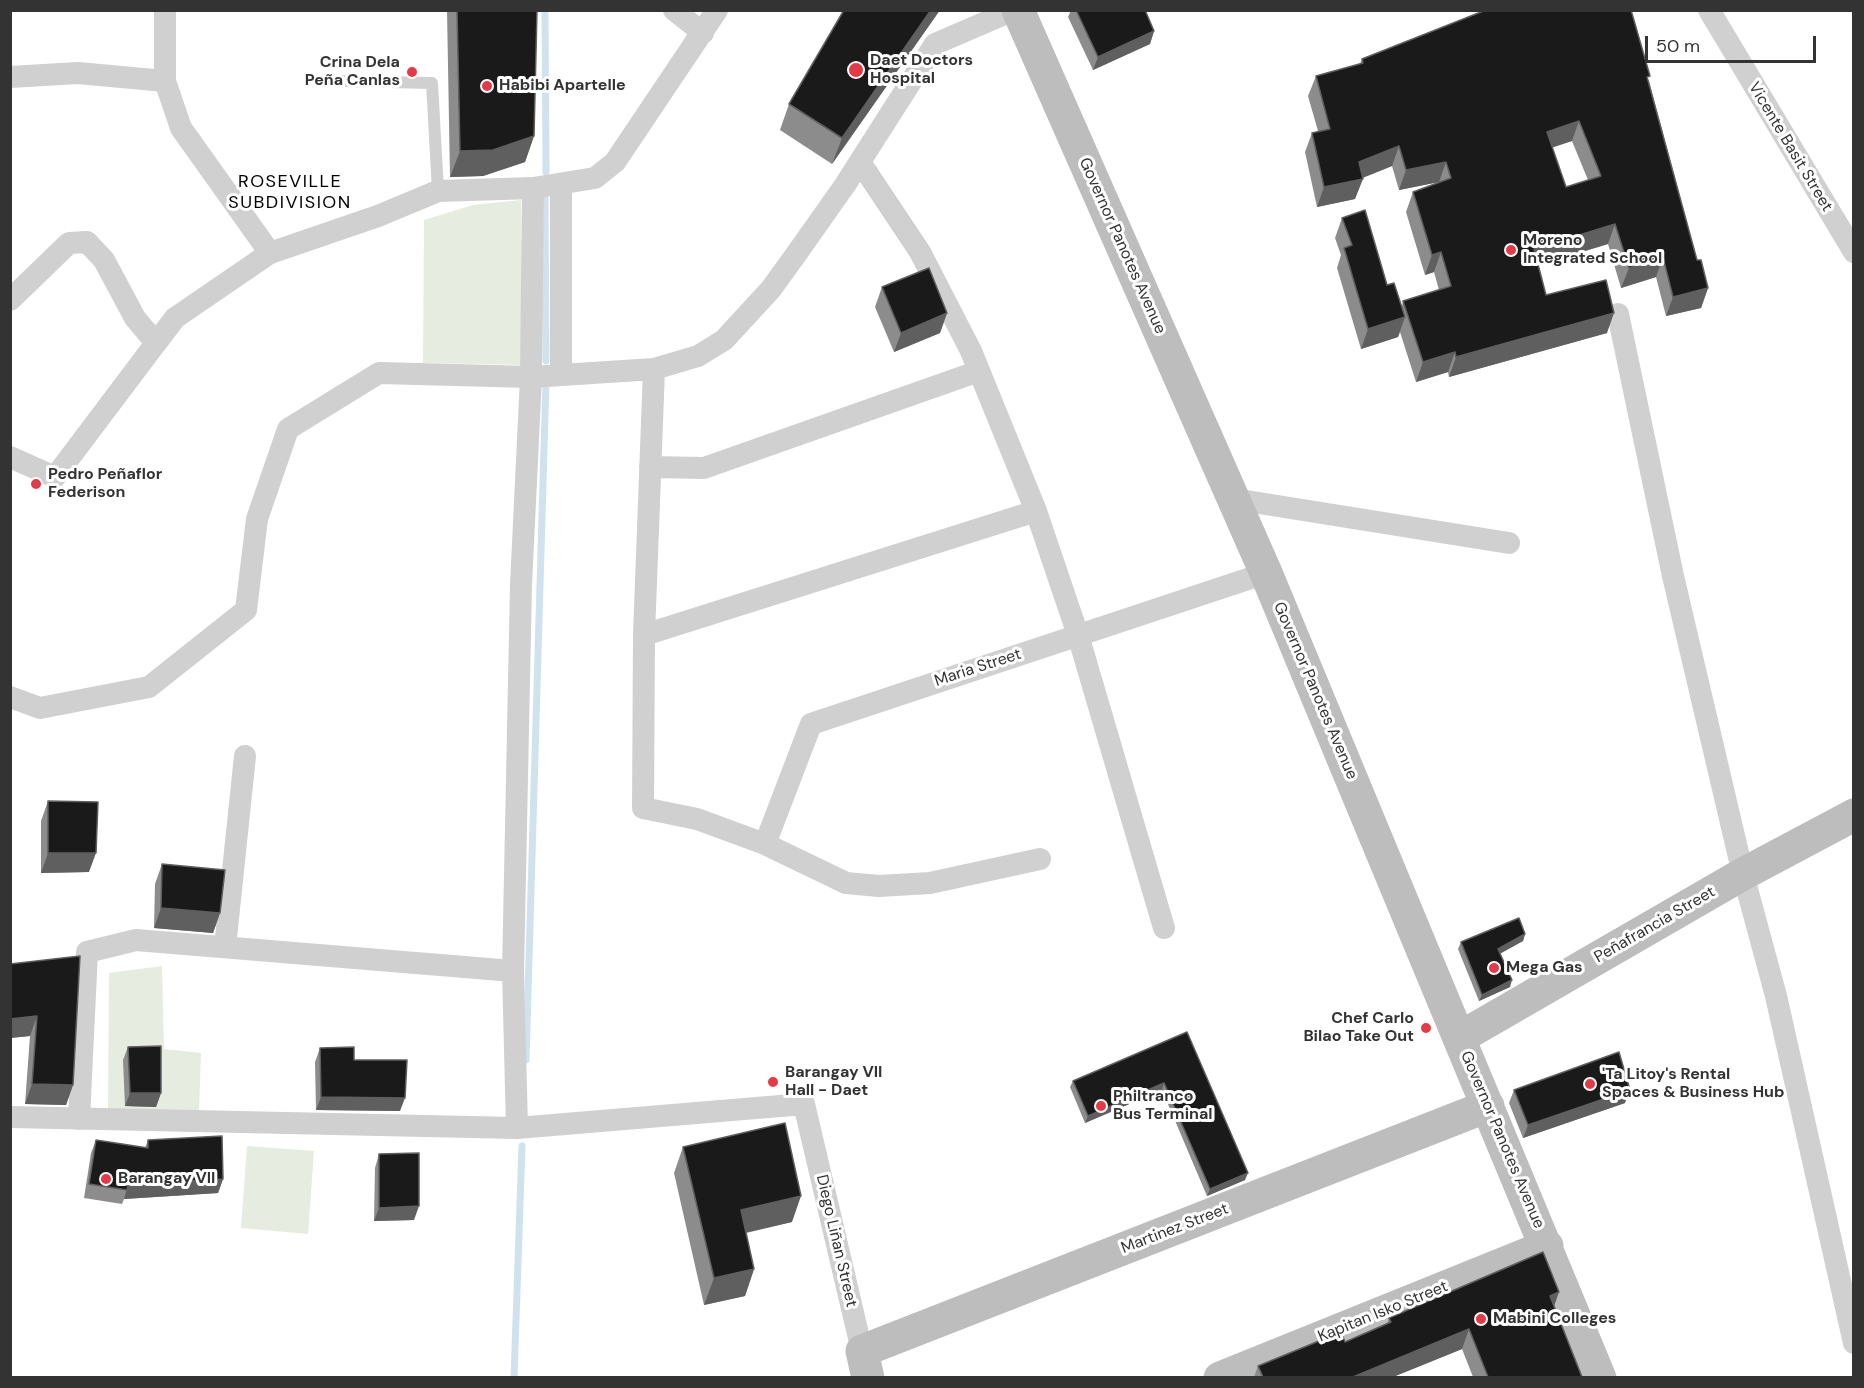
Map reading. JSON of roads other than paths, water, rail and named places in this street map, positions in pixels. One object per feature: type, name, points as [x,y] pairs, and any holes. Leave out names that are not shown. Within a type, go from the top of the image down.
[{"type":"main road","name":"Governor Panotes Avenue","points":[[1016,10],[1266,573],[1600,1377]]},
{"type":"main road","name":"Peñafrancia Street","points":[[1459,1038],[1743,874],[1854,815]]},
{"type":"main road","name":"Martinez Street","points":[[865,1364],[1488,1106]]},
{"type":"main road","name":"Kapitan Isko Street","points":[[1220,1377],[1547,1246]]},
{"type":"street","points":[[165,10],[165,81],[181,128],[270,253]]},
{"type":"street","points":[[674,10],[703,33]]},
{"type":"street","points":[[10,457],[55,477],[175,318],[270,253],[378,216],[438,191],[561,186],[595,178],[615,162],[717,10]]},
{"type":"street","points":[[10,697],[40,708],[149,687],[246,610],[257,519],[288,429],[379,373],[531,377],[654,369],[698,356],[724,340],[771,289],[860,162],[935,44],[1016,10]]},
{"type":"street","name":"Vicente Basit Street","points":[[1709,10],[1854,252]]},
{"type":"street","points":[[10,76],[78,73],[165,81]]},
{"type":"street","points":[[860,162],[920,252],[979,371],[1036,511],[1078,635],[1164,928]]},
{"type":"street","points":[[561,186],[561,375]]},
{"type":"street","points":[[10,1117],[517,1128],[513,971],[522,585],[531,377],[533,188]]},
{"type":"street","points":[[10,300],[69,243],[87,242],[104,260],[135,318],[156,342]]},
{"type":"street","points":[[1617,314],[1673,576],[1743,874],[1776,996],[1854,1343]]},
{"type":"street","points":[[654,369],[644,635],[643,808],[697,819],[765,844],[846,884],[879,886],[930,883],[1040,859]]},
{"type":"street","points":[[650,467],[704,468],[979,371]]},
{"type":"street","points":[[1234,499],[1509,543]]},
{"type":"street","points":[[644,635],[1036,511]]},
{"type":"street","name":"Maria Street","points":[[765,844],[811,724],[1266,573]]},
{"type":"street","points":[[225,947],[245,756]]},
{"type":"street","points":[[79,1119],[87,952],[136,940],[513,971]]},
{"type":"street","name":"Diego Liñan Street","points":[[517,1128],[804,1104],[865,1364]]},
{"type":"lane","points":[[343,81],[432,82],[438,191]]},
{"type":"waterway","points":[[545,10],[546,172]]},
{"type":"waterway","points":[[545,193],[546,361]]},
{"type":"waterway","points":[[526,1060],[546,382]]},
{"type":"waterway","points":[[514,1378],[522,1146]]},
{"type":"place","name":"Daet Doctors Hospital","points":[[856,70]]},
{"type":"place","name":"Crina Dela Peña Canlas","points":[[412,72]]},
{"type":"place","name":"Habibi Apartelle","points":[[487,86]]},
{"type":"place","name":"Moreno Integrated School","points":[[1511,250]]},
{"type":"place","name":"Pedro Peñaflor Federison","points":[[36,484]]},
{"type":"place","name":"Mega Gas","points":[[1494,968]]},
{"type":"place","name":"Chef Carlo Bilao Take Out","points":[[1426,1028]]},
{"type":"place","name":"Barangay VII Hall - Daet","points":[[773,1082]]},
{"type":"place","name":"'Ta Litoy's Rental Spaces & Business Hub","points":[[1590,1084]]},
{"type":"place","name":"Philtranco Bus Terminal","points":[[1101,1106]]},
{"type":"place","name":"Barangay VII","points":[[106,1179]]},
{"type":"place","name":"Mabini Colleges","points":[[1481,1319]]},
{"type":"district","name":"ROSEVILLE SUBDIVISION","points":[[290,192]]}]
